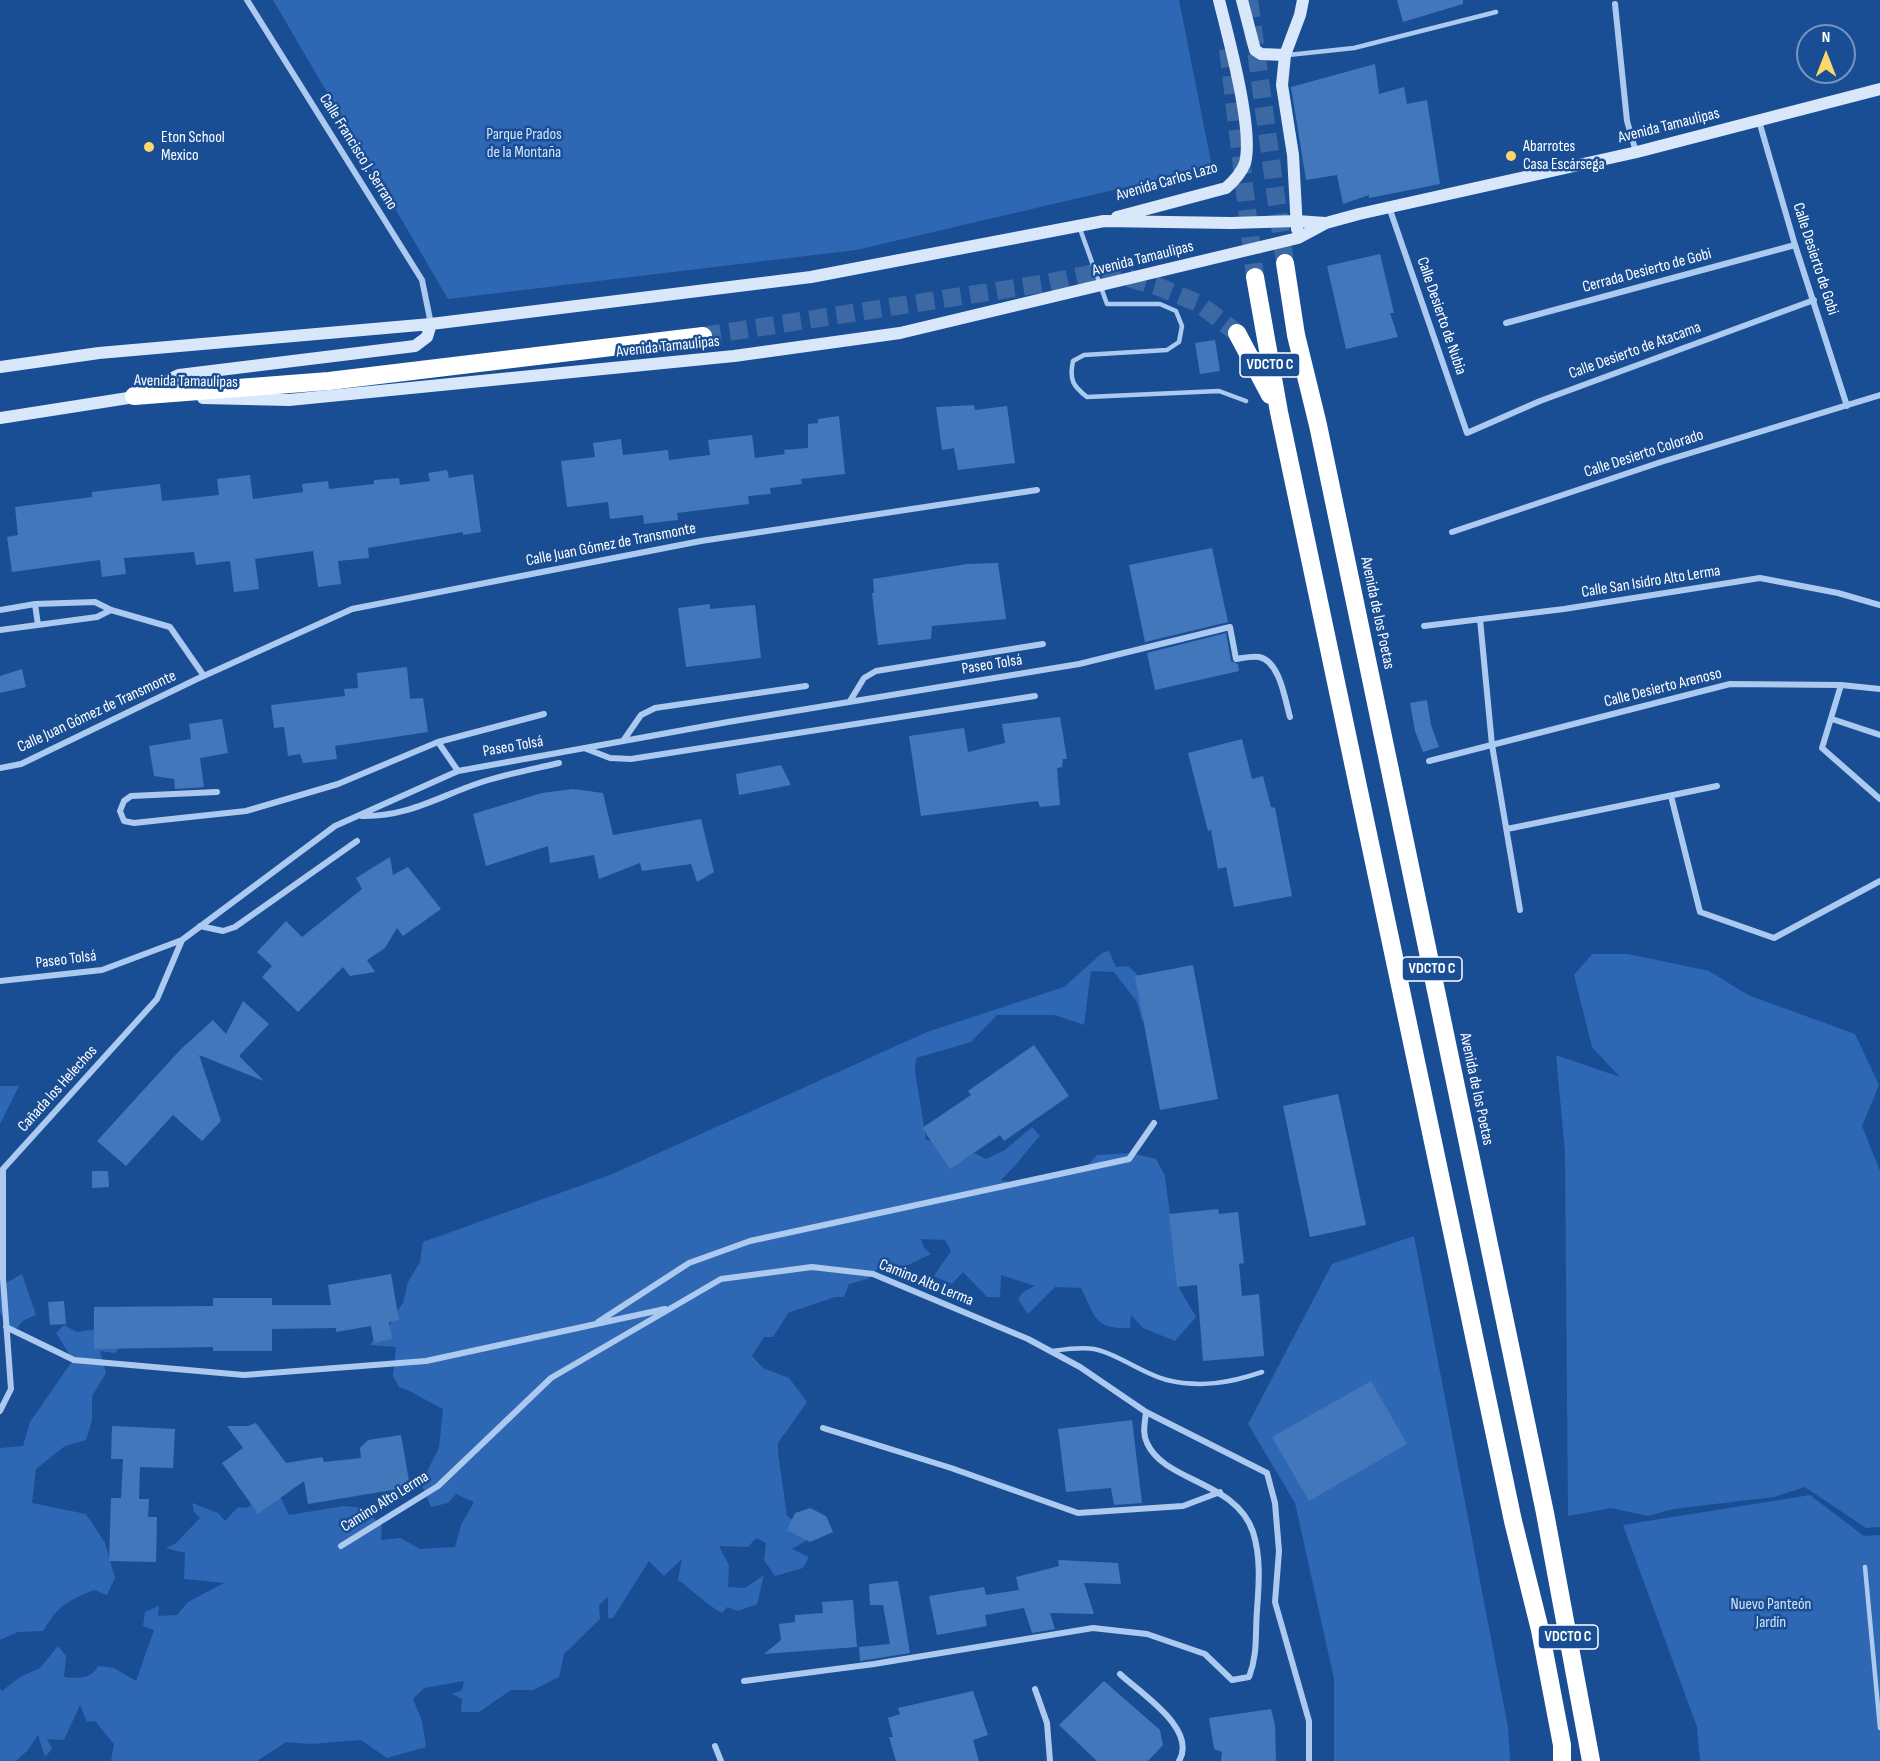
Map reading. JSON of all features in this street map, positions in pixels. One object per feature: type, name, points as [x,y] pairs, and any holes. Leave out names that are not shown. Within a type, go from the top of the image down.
[{"type":"highway","name":"Avenida de los Poetas","points":[[1284,263],[1296,335],[1318,425],[1545,1513],[1592,1761]]},
{"type":"highway","name":"VDCTO C","points":[[1256,277],[1279,412],[1513,1521],[1540,1629],[1562,1761]]},
{"type":"highway","points":[[1237,333],[1279,412]]},
{"type":"highway","points":[[134,396],[329,381],[703,336]]},
{"type":"street","name":"Calle Francisco J. Serrano","points":[[247,0],[422,280],[430,324]]},
{"type":"street","name":"Avenida Carlos Lazo","points":[[1104,221],[1226,188],[1238,178],[1245,162],[1245,124],[1219,0]]},
{"type":"street","points":[[1242,0],[1255,50],[1261,54],[1285,55]]},
{"type":"street","points":[[1298,238],[1293,155],[1282,85],[1285,55],[1300,15],[1303,0]]},
{"type":"street","points":[[1615,4],[1627,121],[1637,152]]},
{"type":"street","name":"Avenida Tamaulipas","points":[[0,418],[134,396],[290,400],[734,356],[900,333],[1101,287],[1298,238],[1326,223],[1389,207],[1637,152],[1880,90]]},
{"type":"street","name":"Calle Desierto de Gobi","points":[[1759,121],[1795,245],[1847,405]]},
{"type":"street","name":"Calle Desierto de Nubia","points":[[1389,207],[1467,433]]},
{"type":"street","name":"Avenida Tamaulipas","points":[[0,366],[158,347],[430,324],[811,277],[1104,221],[1326,223]]},
{"type":"street","name":"Cerrada Desierto de Gobi","points":[[1506,323],[1795,245]]},
{"type":"street","name":"Calle Desierto de Atacama","points":[[1467,433],[1540,401],[1814,300]]},
{"type":"street","points":[[134,396],[179,375],[415,346],[427,337],[430,324]]},
{"type":"street","name":"Calle Desierto Colorado","points":[[1452,532],[1661,462],[1880,395]]},
{"type":"street","name":"Calle Juan Gómez de Transmonte","points":[[0,768],[21,764],[204,676],[352,609],[701,541],[1037,490]]},
{"type":"street","name":"Calle San Isidro Alto Lerma","points":[[1424,626],[1760,579],[1838,593],[1880,605]]},
{"type":"street","name":"Calle Juan Gómez de Transmonte","points":[[0,610],[35,604],[95,602],[111,610],[170,627],[204,676]]},
{"type":"street","points":[[35,604],[38,625]]},
{"type":"street","points":[[0,630],[97,617],[111,610]]},
{"type":"street","points":[[1480,619],[1492,745],[1521,910]]},
{"type":"street","name":"Paseo Tolsá","points":[[0,981],[102,970],[182,940],[335,826],[458,771],[1078,664],[1230,627],[1236,659],[1257,656],[1267,659],[1274,667],[1290,717]]},
{"type":"street","points":[[850,702],[864,678],[876,671],[1043,644]]},
{"type":"street","name":"Calle Desierto Arenoso","points":[[1429,761],[1730,684],[1841,685],[1880,689]]},
{"type":"street","points":[[1841,685],[1822,748],[1880,799]]},
{"type":"street","points":[[623,741],[641,715],[655,708],[806,686]]},
{"type":"street","points":[[584,748],[610,758],[631,759],[1035,696]]},
{"type":"street","points":[[217,792],[131,796],[124,801],[120,811],[124,821],[134,824],[246,811],[338,784],[438,742],[544,714]]},
{"type":"street","points":[[1832,719],[1880,735]]},
{"type":"street","points":[[438,742],[458,771]]},
{"type":"street","points":[[359,816],[387,817],[405,813],[482,782],[559,763]]},
{"type":"street","points":[[1507,829],[1717,786]]},
{"type":"street","points":[[1671,796],[1700,912],[1774,938],[1880,881]]},
{"type":"street","points":[[200,926],[223,931],[235,927],[357,841]]},
{"type":"street","name":"Cañada los Helechos","points":[[0,1411],[11,1389],[3,1279],[3,1169],[157,999],[182,940]]},
{"type":"street","points":[[593,1326],[689,1263],[750,1241],[1129,1159],[1154,1123]]},
{"type":"street","name":"Camino Alto Lerma","points":[[341,1546],[438,1486],[551,1378],[721,1279],[812,1267],[873,1274],[1053,1351],[1146,1412],[1267,1473],[1275,1503],[1278,1539],[1275,1602],[1309,1721],[1309,1761]]},
{"type":"street","points":[[6,1327],[74,1360],[244,1375],[426,1360],[671,1308]]},
{"type":"street","points":[[744,1681],[874,1664],[1094,1628],[1147,1634],[1205,1653],[1232,1680],[1249,1677],[1256,1658],[1260,1576],[1253,1531],[1238,1508],[1220,1492],[1160,1461],[1147,1445],[1143,1431],[1146,1412]]},
{"type":"street","points":[[823,1428],[951,1468],[1078,1514],[1183,1506],[1220,1492]]},
{"type":"street","points":[[1120,1674],[1178,1726],[1183,1742],[1179,1761]]},
{"type":"street","points":[[1035,1689],[1047,1723],[1050,1761]]},
{"type":"street","points":[[715,1746],[721,1761]]},
{"type":"lane","points":[[1285,55],[1354,48],[1496,12]]},
{"type":"lane","points":[[1078,226],[1107,304],[1160,304],[1176,311],[1182,326],[1179,342],[1167,350],[1084,355],[1073,362],[1070,376],[1074,387],[1087,397],[1219,391],[1246,401]]},
{"type":"lane","points":[[1053,1351],[1078,1348],[1097,1350],[1156,1376],[1187,1383],[1238,1381],[1262,1372]]},
{"type":"lane","points":[[1865,1567],[1880,1728]]},
{"type":"green space","name":"Parque Prados de la Montaña","points":[[273,0],[1179,0],[1212,167],[856,250],[448,299]]},
{"type":"green space","points":[[1109,951],[1116,967],[1128,966],[1148,985],[1153,1024],[1142,1020],[1137,1002],[1114,972],[1091,971],[1084,1025],[1055,1015],[997,1015],[971,1042],[916,1058],[915,1071],[926,1140],[969,1150],[986,1159],[1005,1150],[1032,1127],[1040,1136],[1001,1180],[1011,1182],[1032,1180],[1074,1168],[1085,1168],[1097,1155],[1131,1153],[1156,1159],[1165,1176],[1179,1288],[1196,1317],[1175,1341],[1143,1328],[1131,1315],[1130,1328],[1103,1324],[1094,1314],[1081,1288],[1055,1287],[1028,1314],[1018,1299],[1023,1292],[1035,1286],[1001,1275],[1000,1297],[987,1297],[963,1272],[952,1284],[934,1276],[951,1251],[945,1240],[921,1239],[924,1248],[931,1254],[908,1265],[880,1266],[867,1279],[849,1284],[844,1297],[835,1297],[788,1313],[773,1337],[764,1337],[752,1356],[763,1368],[789,1378],[807,1402],[778,1443],[778,1453],[787,1516],[816,1535],[792,1549],[809,1557],[803,1568],[775,1576],[764,1560],[766,1543],[756,1538],[748,1547],[719,1546],[729,1565],[728,1587],[745,1588],[764,1575],[757,1604],[738,1611],[727,1607],[722,1613],[678,1580],[682,1559],[664,1576],[649,1561],[613,1618],[608,1618],[608,1597],[599,1605],[600,1619],[564,1654],[559,1677],[533,1690],[511,1690],[479,1712],[461,1712],[462,1699],[452,1694],[462,1690],[464,1681],[424,1688],[413,1699],[422,1721],[426,1747],[387,1758],[361,1740],[310,1744],[286,1742],[257,1761],[111,1761],[114,1744],[95,1721],[87,1722],[80,1705],[64,1740],[47,1739],[52,1749],[45,1757],[38,1735],[28,1750],[16,1761],[0,1761],[0,1689],[2,1691],[20,1677],[40,1668],[58,1646],[66,1656],[64,1677],[88,1676],[98,1666],[114,1668],[136,1681],[154,1630],[143,1626],[145,1612],[159,1606],[158,1616],[177,1615],[188,1602],[224,1583],[184,1579],[185,1553],[166,1548],[176,1543],[200,1518],[194,1512],[192,1503],[218,1513],[225,1521],[238,1507],[247,1508],[266,1493],[279,1494],[289,1515],[344,1506],[364,1508],[382,1526],[381,1540],[400,1538],[420,1549],[455,1547],[461,1525],[474,1502],[456,1494],[448,1503],[431,1507],[421,1483],[439,1448],[443,1409],[399,1387],[393,1376],[396,1347],[370,1345],[375,1338],[387,1333],[394,1315],[403,1303],[408,1282],[420,1262],[423,1242],[610,1175],[927,1032],[1064,987],[1102,953]]},
{"type":"green space","points":[[1592,954],[1628,954],[1709,971],[1748,995],[1855,1034],[1879,1085],[1862,1126],[1880,1171],[1880,1527],[1866,1528],[1805,1487],[1774,1497],[1673,1509],[1648,1516],[1611,1508],[1568,1516],[1565,1152],[1556,1055],[1620,1077],[1592,1047],[1574,975]]},
{"type":"green space","points":[[0,1086],[19,1086],[0,1124]]},
{"type":"green space","points":[[1414,1236],[1508,1727],[1510,1761],[1334,1761],[1334,1679],[1295,1503],[1248,1424],[1332,1264]]},
{"type":"green space","points":[[22,1274],[36,1315],[24,1320],[12,1333],[0,1312],[0,1279],[6,1283]]},
{"type":"green space","points":[[126,1324],[128,1336],[115,1353],[100,1351],[106,1373],[92,1396],[92,1420],[86,1440],[65,1446],[36,1469],[32,1503],[86,1514],[105,1543],[115,1578],[107,1595],[94,1590],[70,1601],[54,1615],[43,1631],[18,1632],[0,1640],[0,1448],[23,1446],[30,1422],[73,1360],[56,1333],[64,1325],[77,1332]]},
{"type":"green space","name":"Nuevo Panteón Jardín","points":[[1810,1495],[1864,1536],[1880,1535],[1880,1761],[1700,1761],[1697,1727],[1623,1525]]},
{"type":"building","points":[[1397,0],[1463,0],[1463,4],[1403,22]]},
{"type":"building","points":[[1375,64],[1379,94],[1404,87],[1407,104],[1427,100],[1440,184],[1369,198],[1369,195],[1343,204],[1337,175],[1306,180],[1291,87]]},
{"type":"building","points":[[1380,254],[1394,313],[1390,313],[1398,337],[1346,349],[1327,266]]},
{"type":"building","points":[[1215,340],[1220,371],[1200,374],[1195,343]]},
{"type":"building","points":[[974,405],[975,410],[1007,406],[1015,463],[958,470],[954,448],[942,450],[936,407]]},
{"type":"building","points":[[839,416],[845,474],[801,479],[802,484],[770,488],[771,494],[748,496],[749,504],[677,513],[678,520],[644,524],[643,515],[610,519],[608,502],[567,507],[561,461],[595,457],[593,443],[621,439],[623,455],[668,450],[669,460],[710,455],[708,440],[752,435],[755,458],[785,454],[784,450],[808,448],[808,424],[818,423],[818,419]]},
{"type":"building","points":[[447,470],[449,478],[473,474],[481,532],[463,535],[463,532],[368,548],[369,558],[338,561],[341,584],[318,587],[313,551],[255,559],[259,589],[234,592],[230,561],[196,565],[194,552],[124,558],[126,574],[102,577],[100,560],[12,572],[7,537],[18,535],[15,507],[92,497],[92,492],[160,484],[162,501],[219,495],[217,479],[250,475],[253,499],[303,492],[302,484],[328,481],[329,489],[374,484],[374,480],[399,478],[400,485],[430,481],[428,473]]},
{"type":"building","points":[[1212,548],[1228,622],[1145,642],[1129,565]]},
{"type":"building","points":[[998,563],[1006,619],[932,626],[931,639],[878,645],[872,593],[874,593],[873,579],[967,564]]},
{"type":"building","points":[[710,604],[710,609],[755,605],[761,658],[686,667],[678,608]]},
{"type":"building","points":[[1226,633],[1231,661],[1238,664],[1239,671],[1155,690],[1147,653]]},
{"type":"building","points":[[407,667],[410,699],[423,698],[428,732],[335,746],[337,759],[303,763],[300,754],[288,756],[284,727],[274,728],[271,705],[345,696],[344,689],[358,688],[357,673]]},
{"type":"building","points":[[22,669],[26,687],[0,693],[0,676]]},
{"type":"building","points":[[1427,700],[1431,725],[1439,747],[1423,752],[1415,731],[1410,703]]},
{"type":"building","points":[[1060,717],[1067,759],[1063,759],[1062,767],[1057,768],[1060,805],[1040,807],[1038,801],[921,816],[909,736],[964,728],[968,752],[1005,743],[1002,724]]},
{"type":"building","points":[[222,719],[228,753],[200,758],[204,787],[175,789],[174,779],[154,776],[149,746],[191,739],[189,724]]},
{"type":"building","points":[[1242,739],[1252,779],[1263,776],[1271,807],[1275,808],[1292,896],[1234,907],[1226,867],[1218,869],[1211,830],[1208,831],[1188,753]]},
{"type":"building","points":[[781,765],[791,785],[739,795],[736,774]]},
{"type":"building","points":[[573,789],[603,793],[613,835],[701,819],[714,872],[697,882],[691,864],[642,871],[640,863],[599,879],[594,855],[550,863],[548,846],[486,866],[473,814],[542,793]]},
{"type":"building","points":[[390,857],[393,875],[408,867],[441,909],[403,936],[397,928],[385,948],[367,960],[375,972],[350,976],[343,967],[298,1012],[262,977],[272,966],[257,952],[286,921],[302,937],[362,889],[356,878]]},
{"type":"building","points":[[1193,965],[1218,1099],[1160,1110],[1135,976]]},
{"type":"building","points":[[243,1001],[269,1024],[239,1056],[264,1081],[199,1055],[221,1121],[202,1141],[173,1115],[126,1166],[97,1141],[180,1050],[213,1020],[226,1034]]},
{"type":"building","points":[[1034,1045],[1069,1096],[1004,1141],[1000,1135],[950,1169],[922,1128],[971,1095],[968,1091]]},
{"type":"building","points":[[1338,1094],[1366,1225],[1310,1237],[1283,1106]]},
{"type":"building","points":[[92,1171],[108,1171],[109,1187],[92,1188]]},
{"type":"building","points":[[1218,1209],[1219,1214],[1238,1212],[1244,1263],[1239,1264],[1242,1296],[1259,1294],[1264,1356],[1203,1361],[1197,1285],[1177,1287],[1169,1214]]},
{"type":"building","points":[[391,1274],[399,1320],[389,1322],[392,1339],[374,1343],[371,1326],[336,1332],[336,1328],[272,1329],[272,1351],[213,1351],[213,1347],[94,1349],[94,1307],[213,1306],[213,1298],[272,1298],[272,1305],[331,1305],[328,1285]]},
{"type":"building","points":[[64,1301],[66,1324],[50,1325],[48,1302]]},
{"type":"building","points":[[1371,1381],[1407,1444],[1309,1501],[1272,1437]]},
{"type":"building","points":[[1132,1420],[1142,1503],[1114,1505],[1111,1488],[1066,1492],[1058,1429]]},
{"type":"building","points":[[256,1423],[286,1463],[322,1457],[324,1462],[361,1458],[360,1448],[368,1440],[401,1435],[410,1487],[308,1504],[304,1481],[258,1514],[222,1463],[243,1448],[227,1426],[248,1426]]},
{"type":"building","points":[[112,1426],[175,1429],[173,1468],[140,1467],[139,1499],[149,1499],[148,1517],[157,1517],[156,1562],[109,1561],[111,1498],[121,1498],[123,1459],[111,1459]]},
{"type":"building","points":[[810,1508],[826,1516],[833,1532],[810,1542],[787,1530],[795,1513]]},
{"type":"building","points":[[1058,1560],[1118,1563],[1121,1584],[1084,1583],[1094,1614],[1050,1613],[1055,1629],[1032,1633],[1024,1608],[985,1615],[987,1626],[937,1635],[929,1596],[984,1587],[986,1595],[1019,1590],[1016,1577],[1059,1566]]},
{"type":"building","points":[[898,1581],[910,1653],[860,1661],[859,1647],[890,1644],[883,1605],[870,1605],[869,1584]]},
{"type":"building","points":[[853,1600],[857,1647],[764,1654],[781,1640],[779,1624],[795,1622],[795,1615],[823,1613],[822,1602]]},
{"type":"building","points":[[1104,1681],[1160,1730],[1163,1745],[1148,1761],[1097,1761],[1059,1725]]},
{"type":"building","points":[[973,1691],[988,1735],[973,1740],[979,1761],[896,1761],[889,1737],[893,1737],[888,1718],[900,1714],[898,1708]]},
{"type":"building","points":[[1271,1709],[1275,1725],[1276,1761],[1221,1761],[1222,1752],[1214,1749],[1209,1718]]},
{"type":"tunnel","points":[[1249,0],[1285,263]]},
{"type":"tunnel","points":[[1228,49],[1255,277]]},
{"type":"tunnel","points":[[703,336],[1047,283],[1104,271],[1159,287],[1198,303],[1237,333]]},
{"type":"place","name":"Eton School Mexico","points":[[149,147]]},
{"type":"place","name":"Abarrotes Casa Escársega","points":[[1511,156]]}]
